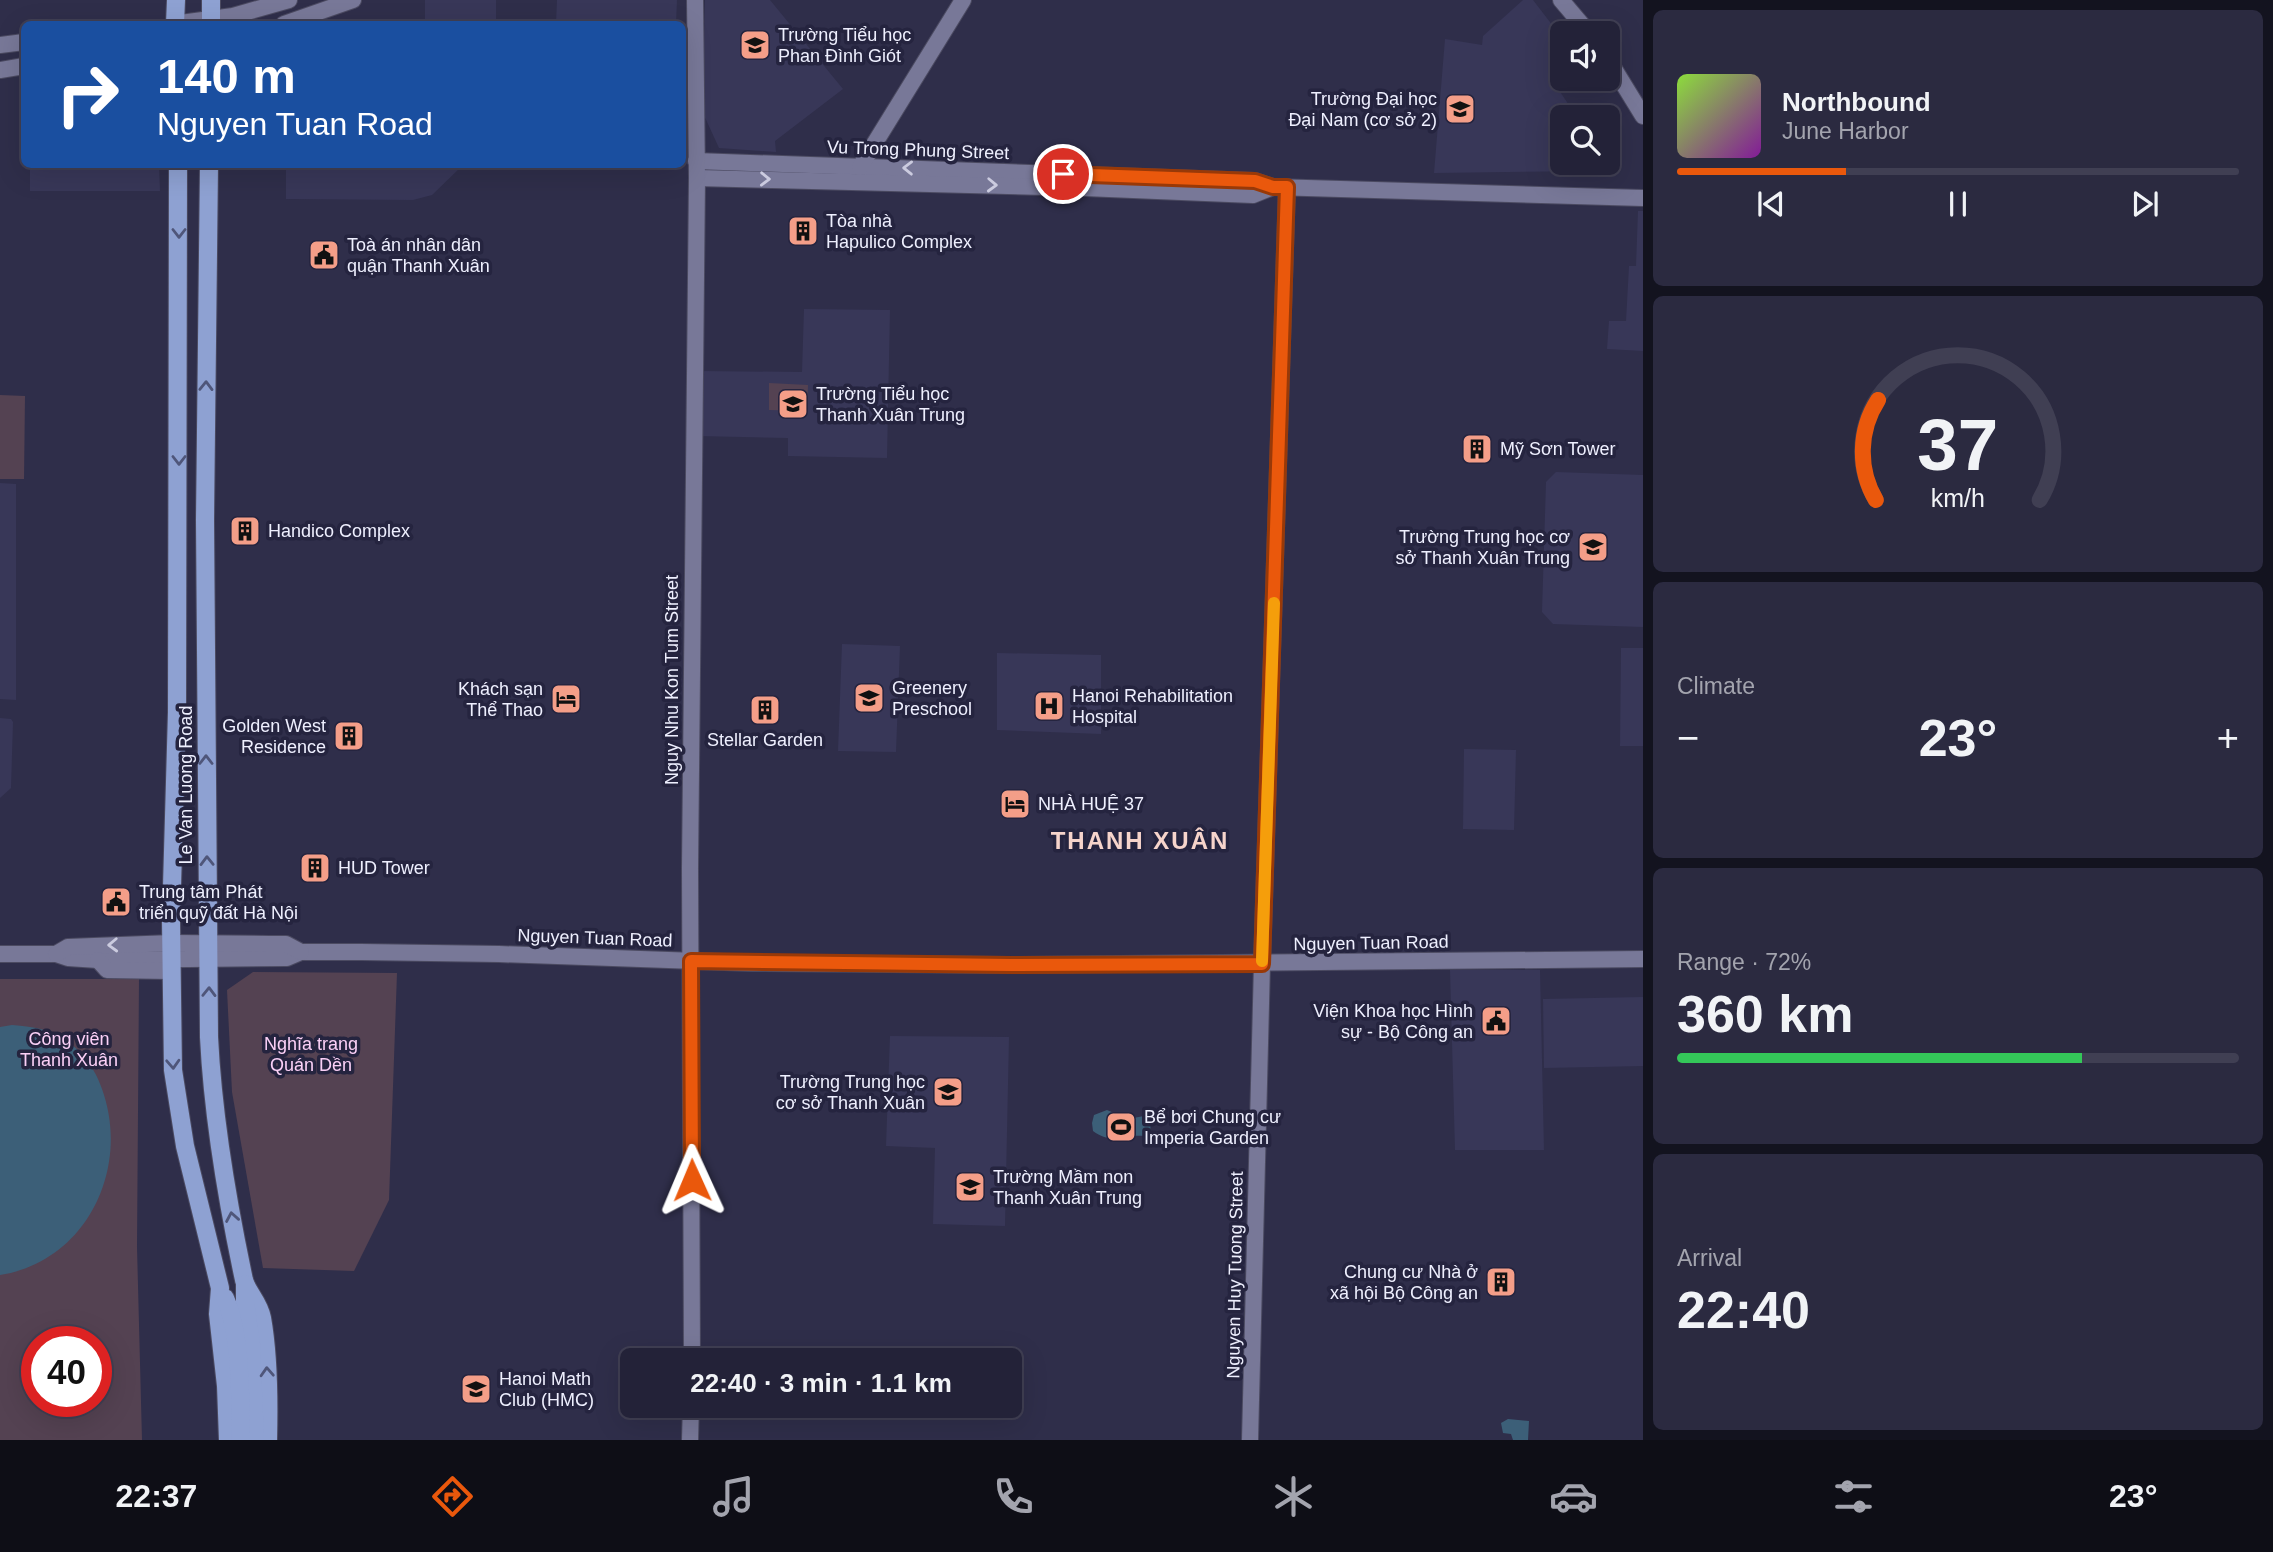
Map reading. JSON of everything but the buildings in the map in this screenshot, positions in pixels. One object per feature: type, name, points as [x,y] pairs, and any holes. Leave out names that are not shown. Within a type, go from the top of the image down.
[{"type":"main road","points":[[175,21],[176,0]]},
{"type":"main road","points":[[211,0],[211,21]]},
{"type":"main road","name":"Le Van Luong Road","points":[[178,168],[178,684],[164,955],[177,1102],[206,1238],[220,1288],[218,1314],[226,1386],[228,1440]]},
{"type":"main road","name":"Le Van Luong Road","points":[[209,168],[205,533],[206,828],[211,1086],[245,1284],[258,1303],[262,1317],[267,1364],[268,1440]]},
{"type":"main road","points":[[245,1284],[256,1440]]},
{"type":"main road","points":[[220,1288],[229,1306],[236,1351],[240,1440]]},
{"type":"street","points":[[211,21],[289,0]]},
{"type":"street","points":[[290,21],[318,6],[353,0]]},
{"type":"street","name":"Nguy Nhu Kon Tum Street","points":[[692,1348],[691,649],[697,169],[695,0]]},
{"type":"street","points":[[860,167],[963,0]]},
{"type":"street","points":[[1561,0],[1579,21]]},
{"type":"street","points":[[0,45],[21,42]]},
{"type":"street","points":[[0,70],[21,66]]},
{"type":"street","points":[[1620,79],[1643,116]]},
{"type":"street","name":"Vu Trong Phung Street","points":[[697,169],[860,167],[1255,181],[1280,187],[1643,198]]},
{"type":"street","name":"Vu Trong Phung Street","points":[[697,169],[1253,195],[1280,187]]},
{"type":"street","name":"Nguyen Huy Tuong Street","points":[[1250,1440],[1272,644],[1280,187]]},
{"type":"street","name":"Nguyen Tuan Road","points":[[164,955],[234,951],[286,944],[301,952],[1011,965],[1643,960]]},
{"type":"street","points":[[57,954],[68,947],[164,955]]},
{"type":"street","points":[[0,954],[57,954],[68,958],[97,960],[107,970],[122,972],[164,955]]},
{"type":"street","points":[[690,1440],[691,1418]]},
{"type":"shaded area","points":[[425,0],[496,0],[496,21],[425,21]]},
{"type":"shaded area","points":[[557,0],[677,0],[676,21],[556,21]]},
{"type":"shaded area","name":"Trường Tiểu học Phan Đình Giót","points":[[705,0],[770,0],[843,89],[775,141],[776,152],[719,148],[703,113]]},
{"type":"shaded area","points":[[1523,0],[1533,0],[1550,22],[1550,91],[1559,91],[1569,105],[1550,105],[1550,172],[1434,173],[1445,39],[1482,45],[1483,36]]},
{"type":"shaded area","points":[[30,168],[159,168],[160,191],[30,191]]},
{"type":"shaded area","points":[[286,168],[460,168],[432,195],[413,200],[286,199]]},
{"type":"shaded area","points":[[1638,211],[1643,211],[1643,351],[1607,349],[1609,321],[1626,321],[1629,266],[1636,266]]},
{"type":"shaded area","name":"Trường Tiểu học Thanh Xuân Trung","points":[[804,309],[890,310],[887,458],[788,456],[788,438],[698,436],[699,371],[802,372]]},
{"type":"shaded area","name":"Trường Trung học cơ sở Thanh Xuân Trung","points":[[1556,472],[1643,475],[1643,627],[1553,624],[1542,612],[1546,482]]},
{"type":"shaded area","points":[[0,483],[16,484],[16,700],[0,699]]},
{"type":"shaded area","name":"Greenery Preschool","points":[[842,644],[900,646],[896,752],[838,751]]},
{"type":"shaded area","points":[[1621,648],[1643,648],[1643,746],[1620,746]]},
{"type":"shaded area","name":"Hanoi Rehabilitation Hospital","points":[[997,653],[1101,655],[1101,734],[997,730]]},
{"type":"shaded area","points":[[0,718],[11,719],[13,722],[11,788],[0,798]]},
{"type":"shaded area","points":[[1464,749],[1516,750],[1514,830],[1463,829]]},
{"type":"shaded area","name":"Viện Khoa học Hình sự - Bộ Công an","points":[[1450,970],[1540,970],[1544,1150],[1455,1150]]},
{"type":"shaded area","points":[[1643,997],[1643,1066],[1544,1068],[1543,999]]},
{"type":"shaded area","name":"Trường Trung học cơ sở Thanh Xuân","points":[[890,1036],[1009,1037],[1005,1226],[933,1224],[935,1148],[886,1146]]},
{"type":"green space","points":[[769,383],[808,385],[807,411],[769,410]]},
{"type":"green space","points":[[0,395],[25,396],[24,479],[0,479]]},
{"type":"green space","name":"Nghĩa trang Quán Dền","points":[[253,972],[397,973],[389,1200],[354,1271],[263,1268],[232,1092],[227,990]]},
{"type":"green space","name":"Công viên Thanh Xuân","points":[[0,979],[139,979],[137,1247],[142,1440],[0,1440]]},
{"type":"water","points":[[12,1025],[54,1034],[73,1046],[87,1061],[102,1089],[109,1119],[110,1150],[105,1180],[94,1207],[78,1232],[56,1252],[30,1267],[0,1275],[0,1027]]},
{"type":"water","name":"Bể bơi Chung cư Imperia Garden","points":[[1107,1110],[1128,1119],[1144,1116],[1151,1123],[1150,1131],[1144,1136],[1112,1138],[1100,1135],[1093,1131],[1094,1115]]},
{"type":"water","points":[[1508,1419],[1529,1421],[1528,1440],[1513,1440],[1511,1434],[1503,1433],[1501,1423]]},
{"type":"slow traffic","points":[[1262,961],[1274,603]]},
{"type":"place","name":"Trường Tiểu học Phan Đình Giót","points":[[755,45]]},
{"type":"place","name":"Trường Đại học Đại Nam (cơ sở 2)","points":[[1460,109]]},
{"type":"place","name":"Tòa nhà Hapulico Complex","points":[[803,231]]},
{"type":"place","name":"Toà án nhân dân quận Thanh Xuân","points":[[324,255]]},
{"type":"place","name":"Trường Tiểu học Thanh Xuân Trung","points":[[793,404]]},
{"type":"place","name":"Mỹ Sơn Tower","points":[[1477,449]]},
{"type":"place","name":"Handico Complex","points":[[245,531]]},
{"type":"place","name":"Trường Trung học cơ sở Thanh Xuân Trung","points":[[1593,547]]},
{"type":"place","name":"Greenery Preschool","points":[[869,698]]},
{"type":"place","name":"Khách sạn Thể Thao","points":[[566,699]]},
{"type":"place","name":"Hanoi Rehabilitation Hospital","points":[[1049,706]]},
{"type":"place","name":"Stellar Garden","points":[[765,710]]},
{"type":"place","name":"Golden West Residence","points":[[349,736]]},
{"type":"place","name":"NHÀ HUỆ 37","points":[[1015,804]]},
{"type":"place","name":"HUD Tower","points":[[315,868]]},
{"type":"place","name":"Trung tâm Phát triển quỹ đất Hà Nội","points":[[116,902]]},
{"type":"place","name":"Viện Khoa học Hình sự - Bộ Công an","points":[[1496,1021]]},
{"type":"place","name":"Trường Trung học cơ sở Thanh Xuân","points":[[948,1092]]},
{"type":"place","name":"Bể bơi Chung cư Imperia Garden","points":[[1121,1127]]},
{"type":"place","name":"Trường Mầm non Thanh Xuân Trung","points":[[970,1187]]},
{"type":"place","name":"Chung cư Nhà ở xã hội Bộ Công an","points":[[1501,1282]]},
{"type":"place","name":"Hanoi Math Club (HMC)","points":[[476,1389]]},
{"type":"district","name":"THANH XUÂN","points":[[1140,840]]},
{"type":"route","points":[[692,1180],[691,961],[1011,965],[1262,964],[1287,187],[1273,187],[1255,181],[1063,174]]}]
